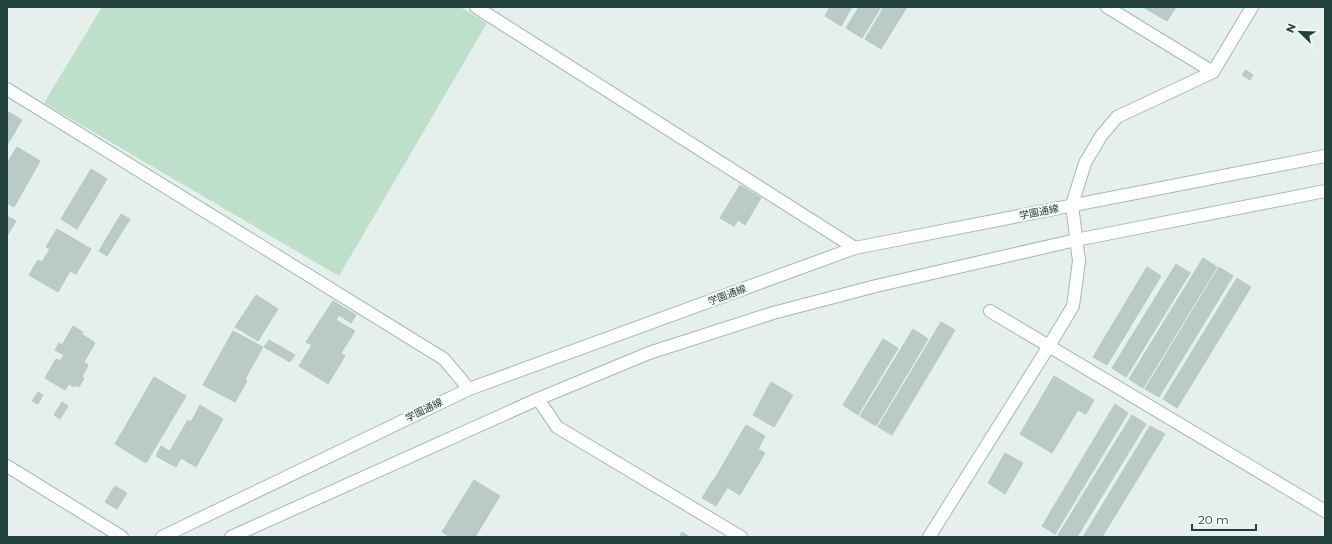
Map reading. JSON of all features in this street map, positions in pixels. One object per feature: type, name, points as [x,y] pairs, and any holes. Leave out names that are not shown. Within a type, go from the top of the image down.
[{"type":"street","points":[[476,7],[855,248]]},
{"type":"street","points":[[1107,7],[1213,72]]},
{"type":"street","points":[[929,537],[1049,346],[1072,306],[1079,261],[1072,206],[1086,163],[1101,136],[1117,117],[1213,72],[1252,7]]},
{"type":"street","points":[[7,89],[444,359],[469,389]]},
{"type":"street","name":"学園通線","points":[[162,537],[469,389],[855,248],[1325,156]]},
{"type":"street","points":[[231,537],[538,398],[649,353],[773,313],[876,286],[1076,240],[1325,191]]},
{"type":"street","points":[[990,311],[1325,511]]},
{"type":"street","points":[[538,398],[557,427],[741,537]]},
{"type":"street","points":[[7,466],[122,537]]},
{"type":"green space","points":[[102,7],[460,7],[487,23],[339,276],[44,103]]},
{"type":"building","points":[[830,7],[852,7],[841,26],[825,16]]},
{"type":"building","points":[[859,7],[881,7],[862,38],[846,28]]},
{"type":"building","points":[[884,7],[907,7],[881,49],[865,39]]},
{"type":"building","points":[[1143,7],[1176,7],[1167,21]]},
{"type":"building","points":[[1246,70],[1253,75],[1250,80],[1242,75]]},
{"type":"building","points":[[7,111],[22,120],[7,145]]},
{"type":"building","points":[[17,147],[40,161],[14,207],[7,203],[7,163]]},
{"type":"building","points":[[91,169],[107,179],[77,229],[61,219]]},
{"type":"building","points":[[740,185],[761,198],[745,225],[738,220],[734,226],[720,218]]},
{"type":"building","points":[[121,214],[130,219],[107,256],[99,251]]},
{"type":"building","points":[[7,216],[16,221],[7,236]]},
{"type":"building","points":[[57,229],[91,249],[76,274],[70,271],[58,292],[29,275],[38,260],[42,262],[50,249],[46,247]]},
{"type":"building","points":[[1203,258],[1217,267],[1143,388],[1129,379]]},
{"type":"building","points":[[1176,264],[1190,273],[1126,377],[1112,368]]},
{"type":"building","points":[[1147,267],[1161,276],[1107,365],[1093,357]]},
{"type":"building","points":[[1219,267],[1233,276],[1159,397],[1145,389]]},
{"type":"building","points":[[1237,278],[1251,287],[1177,408],[1163,399]]},
{"type":"building","points":[[256,295],[278,309],[258,341],[235,327]]},
{"type":"building","points":[[333,301],[356,315],[351,323],[339,315],[336,320],[355,331],[341,353],[345,356],[328,384],[299,366],[312,345],[306,342]]},
{"type":"building","points":[[941,322],[955,330],[892,435],[878,427]]},
{"type":"building","points":[[73,326],[83,332],[82,334],[95,343],[84,362],[88,365],[82,377],[84,378],[79,387],[75,385],[74,387],[69,384],[65,390],[45,378],[56,359],[60,361],[64,355],[55,350],[59,343],[62,345]]},
{"type":"building","points":[[913,329],[928,339],[876,426],[860,416]]},
{"type":"building","points":[[233,331],[263,347],[245,379],[247,381],[235,402],[203,385]]},
{"type":"building","points":[[883,339],[898,348],[858,415],[843,405]]},
{"type":"building","points":[[269,340],[295,355],[290,362],[264,347]]},
{"type":"building","points":[[1054,376],[1094,400],[1086,414],[1078,410],[1052,453],[1020,434]]},
{"type":"building","points":[[154,377],[186,396],[146,463],[115,444]]},
{"type":"building","points":[[771,382],[793,395],[774,427],[753,415]]},
{"type":"building","points":[[38,392],[43,395],[38,404],[32,401]]},
{"type":"building","points":[[62,402],[68,406],[60,419],[54,415]]},
{"type":"building","points":[[1115,404],[1128,413],[1055,534],[1042,526]]},
{"type":"building","points":[[200,405],[223,419],[196,467],[170,451],[188,420],[191,422]]},
{"type":"building","points":[[1132,415],[1146,424],[1077,537],[1061,537],[1058,535]]},
{"type":"building","points":[[746,425],[765,436],[758,449],[765,453],[740,495],[714,480]]},
{"type":"building","points":[[1150,426],[1165,434],[1102,537],[1083,537]]},
{"type":"building","points":[[161,446],[181,458],[176,467],[156,456]]},
{"type":"building","points":[[1005,453],[1023,463],[1005,494],[988,483]]},
{"type":"building","points":[[474,480],[500,496],[475,537],[450,537],[442,532]]},
{"type":"building","points":[[713,480],[727,488],[716,506],[702,498]]},
{"type":"building","points":[[115,486],[127,493],[117,509],[105,502]]},
{"type":"building","points":[[682,532],[690,537],[679,537]]}]
